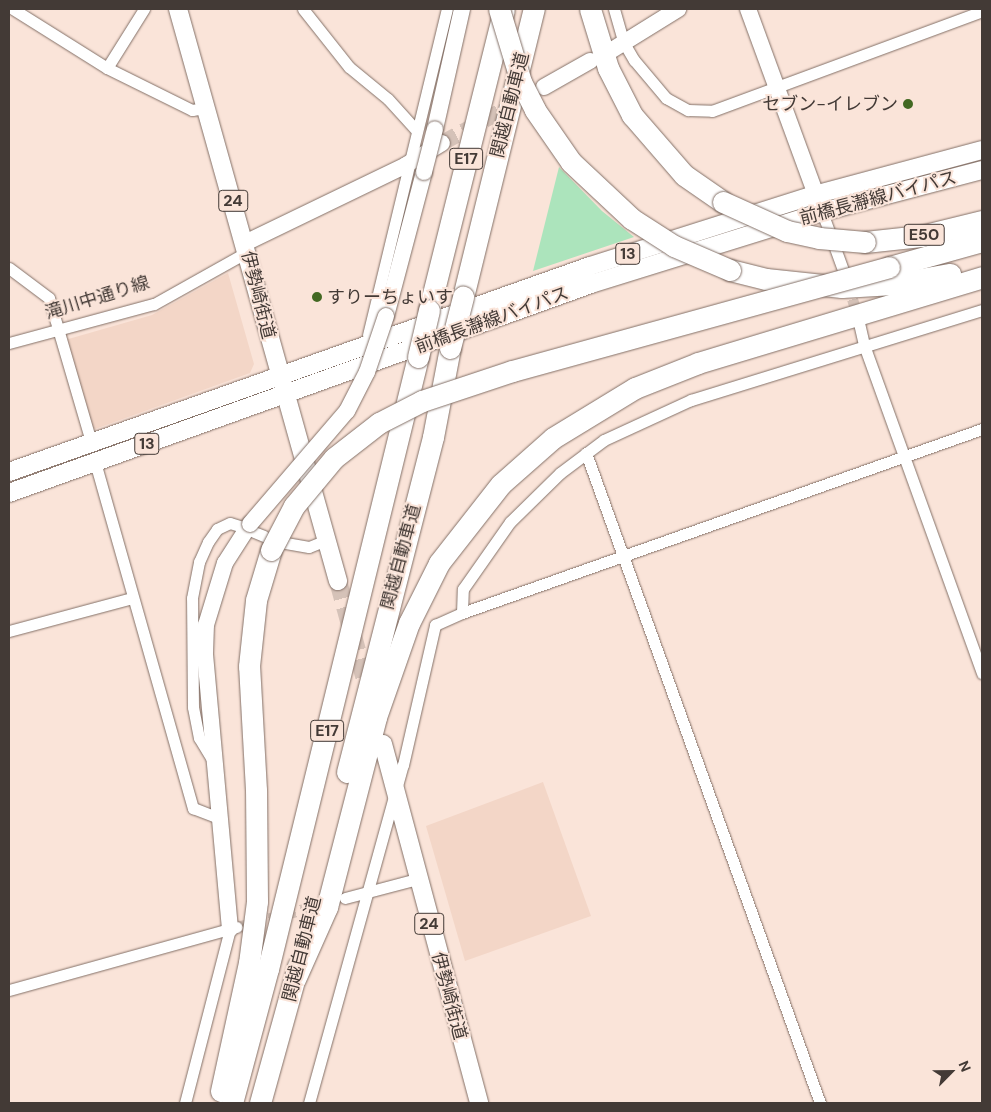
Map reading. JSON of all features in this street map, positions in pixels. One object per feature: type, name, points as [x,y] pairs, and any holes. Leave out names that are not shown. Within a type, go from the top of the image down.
[{"type":"highway","points":[[499,9],[521,82],[535,110],[571,162],[632,220],[674,246],[730,270],[775,281],[842,287],[893,284],[982,268]]},
{"type":"highway","name":"関越自動車道","points":[[232,1103],[271,960],[504,9]]},
{"type":"highway","name":"関越自動車道","points":[[260,1103],[294,979],[433,436],[450,348],[534,9]]},
{"type":"highway","name":"E50","points":[[590,9],[608,68],[632,115],[684,175],[723,202],[787,230],[820,238],[865,242],[921,236],[982,222]]},
{"type":"highway","name":"E50","points":[[260,535],[294,506],[334,458],[379,423],[422,401],[512,371],[982,241]]},
{"type":"highway","points":[[294,979],[327,907],[378,709],[408,623],[439,563],[501,484],[560,433],[635,388],[698,363],[982,277]]},
{"type":"highway","points":[[219,1103],[249,963],[257,901],[256,790],[249,666],[260,535]]},
{"type":"main road","name":"伊勢崎街道","points":[[178,9],[246,248],[279,376],[338,581]]},
{"type":"main road","name":"前橋長瀞線バイパス","points":[[9,472],[91,442],[182,413],[279,376],[590,266],[814,195],[982,150]]},
{"type":"main road","name":"前橋長瀞線バイパス","points":[[9,493],[591,284],[822,212],[982,170]]},
{"type":"main road","name":"伊勢崎街道","points":[[383,744],[417,879],[479,1103]]},
{"type":"street","points":[[13,9],[107,68],[192,110],[205,108]]},
{"type":"street","points":[[107,68],[144,9]]},
{"type":"street","points":[[303,9],[349,66],[388,99],[416,130]]},
{"type":"street","points":[[368,335],[406,165],[447,9]]},
{"type":"street","points":[[184,1103],[234,928],[219,818],[205,653],[206,625],[225,563],[260,535],[347,411],[367,372],[386,316],[424,172],[438,136],[462,9]]},
{"type":"street","points":[[614,9],[618,47],[645,77],[666,98],[688,110],[712,111],[982,11]]},
{"type":"street","points":[[618,47],[678,9]]},
{"type":"street","points":[[748,9],[814,195],[847,281]]},
{"type":"street","points":[[544,87],[590,61]]},
{"type":"street","name":"滝川中通り線","points":[[9,343],[154,304],[246,248],[406,165],[438,136]]},
{"type":"street","points":[[9,268],[49,298],[57,331],[91,442]]},
{"type":"street","points":[[462,613],[464,589],[510,522],[547,485],[586,453],[646,418],[691,400],[982,310]]},
{"type":"street","points":[[860,323],[864,345],[906,456],[982,673]]},
{"type":"street","points":[[310,1103],[367,891],[396,795],[435,625],[462,613],[982,429]]},
{"type":"street","points":[[586,453],[820,1103]]},
{"type":"street","points":[[95,462],[193,808],[219,818]]},
{"type":"street","points":[[214,763],[200,738],[193,707],[192,598],[199,562],[208,542],[217,528],[230,522],[260,535],[309,547],[326,540]]},
{"type":"street","points":[[9,631],[132,598]]},
{"type":"street","points":[[345,898],[417,879]]},
{"type":"street","points":[[9,990],[234,928]]},
{"type":"shaded area","points":[[228,273],[254,364],[250,373],[95,429],[90,426],[65,340],[152,315]]},
{"type":"shaded area","points":[[543,782],[591,916],[465,961],[426,826]]},
{"type":"green space","points":[[559,167],[602,211],[634,237],[533,271]]},
{"type":"tunnel","points":[[442,143],[516,103]]},
{"type":"tunnel","points":[[848,283],[858,318]]},
{"type":"tunnel","points":[[338,581],[368,691]]},
{"type":"tunnel","points":[[237,927],[330,902]]},
{"type":"place","name":"セブン-イレブン","points":[[908,104]]},
{"type":"place","name":"すりーちょいす","points":[[317,297]]}]
